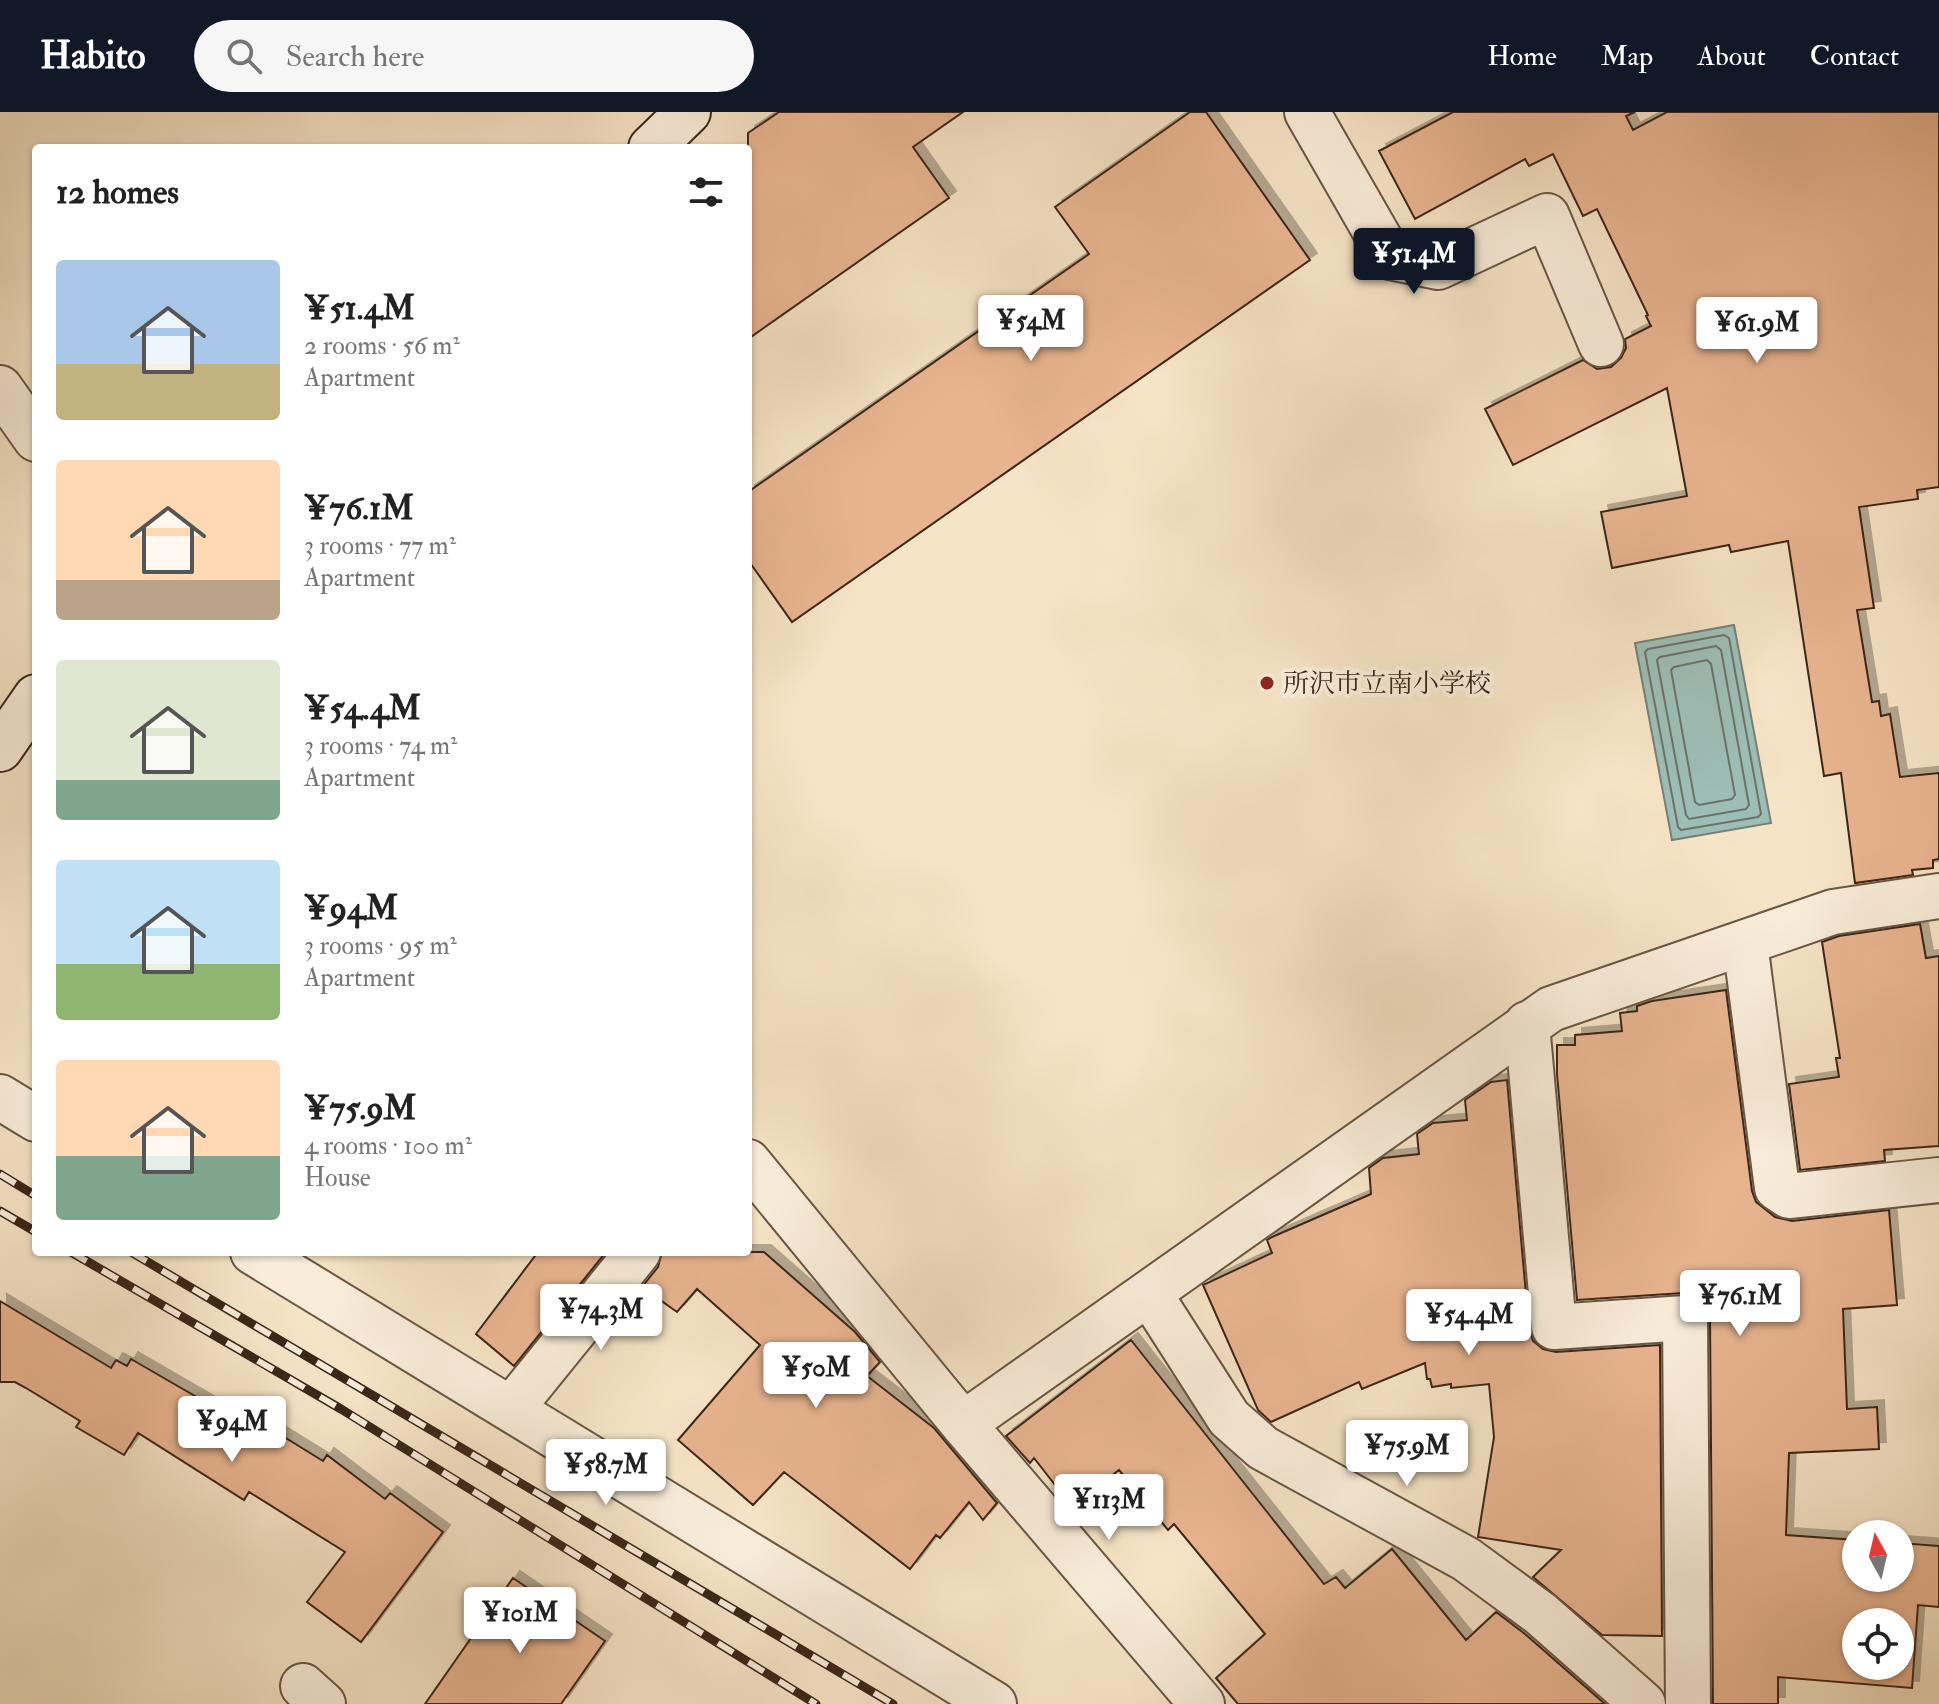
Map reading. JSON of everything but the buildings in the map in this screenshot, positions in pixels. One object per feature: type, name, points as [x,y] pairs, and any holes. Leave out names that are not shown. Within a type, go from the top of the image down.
[{"type":"street","points":[[655,144],[688,112]]},
{"type":"street","points":[[1307,112],[1390,257],[1438,267],[1547,216],[1601,344]]},
{"type":"street","points":[[0,388],[32,433]]},
{"type":"street","points":[[0,749],[32,703]]},
{"type":"street","points":[[963,1424],[1551,1009],[1833,912],[1939,896]]},
{"type":"street","points":[[1745,943],[1777,1188],[1789,1196],[1939,1180]]},
{"type":"street","points":[[1527,1024],[1554,1327],[1685,1318],[1688,1704]]},
{"type":"street","points":[[0,1097],[32,1117]]},
{"type":"street","points":[[752,1167],[963,1424],[1202,1704]]},
{"type":"street","points":[[260,1256],[994,1704]]},
{"type":"street","points":[[511,1409],[635,1256]]},
{"type":"street","points":[[1149,1293],[1229,1418],[1263,1448],[1466,1559],[1541,1614],[1643,1704]]},
{"type":"water","points":[[1734,625],[1771,823],[1672,840],[1635,643]]},
{"type":"railway","points":[[0,1174],[32,1194]]},
{"type":"railway","points":[[0,1211],[32,1230]]},
{"type":"railway","points":[[78,1256],[341,1409],[816,1704]]},
{"type":"railway","points":[[138,1256],[893,1704]]},
{"type":"place","name":"所沢市立南小学校","points":[[1267,683]]}]
